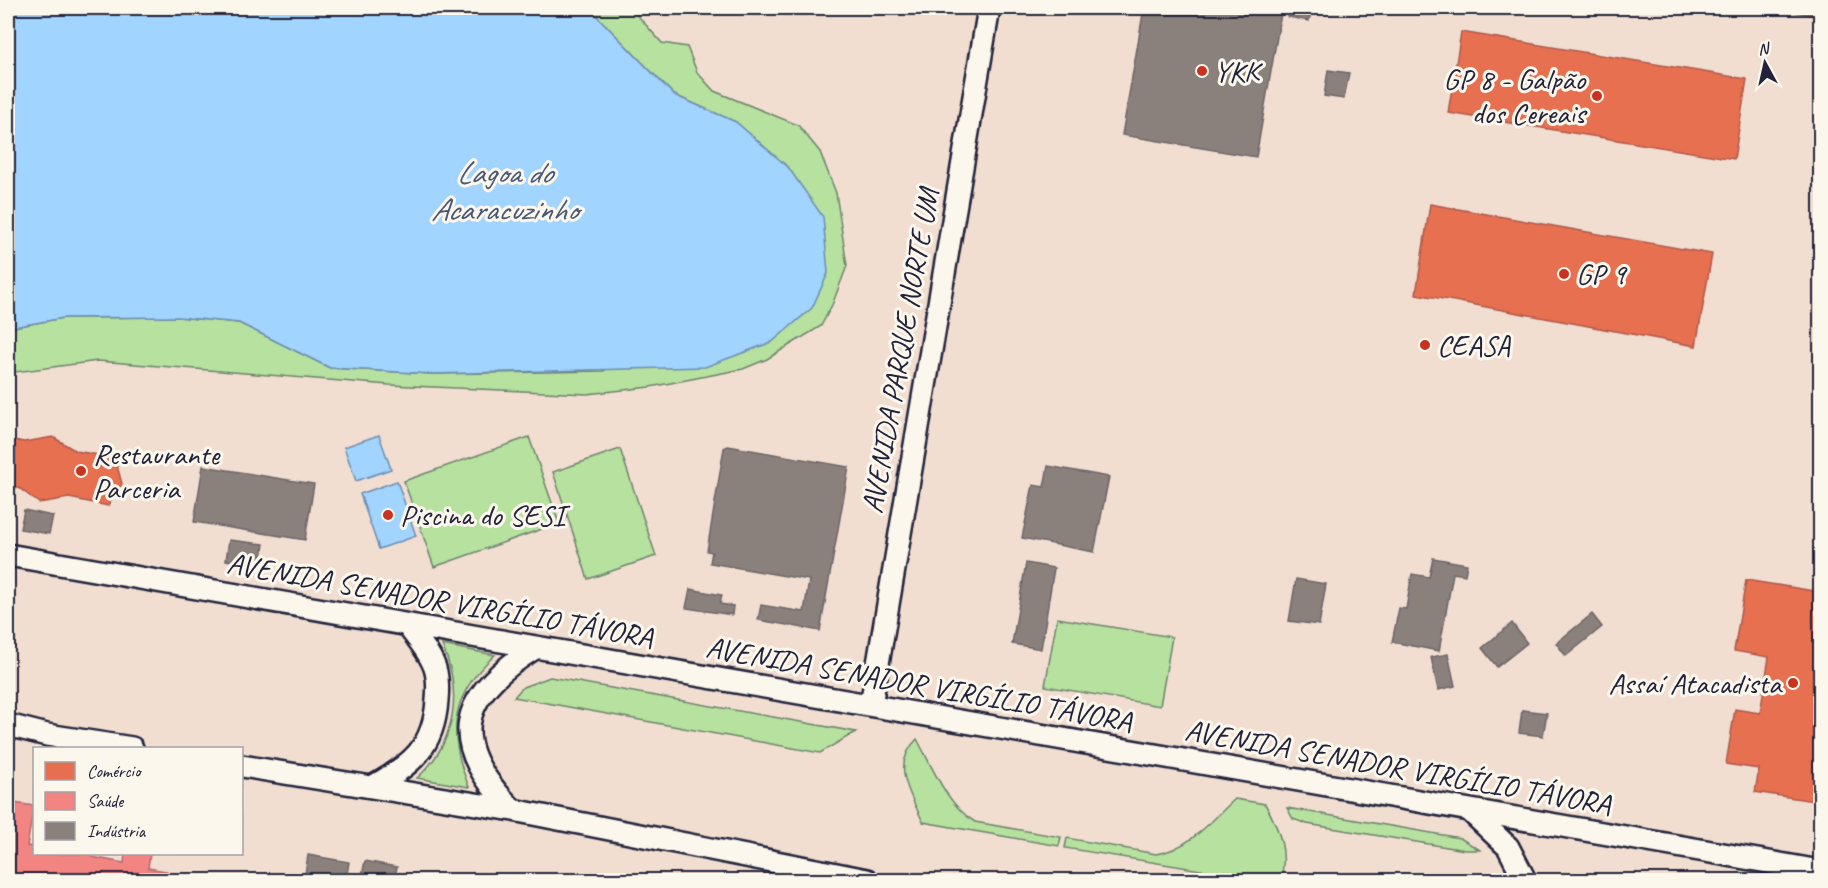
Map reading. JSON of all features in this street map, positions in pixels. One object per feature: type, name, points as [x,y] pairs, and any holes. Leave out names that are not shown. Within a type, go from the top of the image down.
[{"type":"main road","name":"AVENIDA PARQUE NORTE UM","points":[[871,705],[989,8]]},
{"type":"main road","name":"AVENIDA SENADOR VIRGÍLIO TÁVORA","points":[[8,555],[1821,871]]},
{"type":"main road","points":[[372,787],[418,756],[430,735],[436,714],[438,694],[435,666],[407,625]]},
{"type":"main road","points":[[513,810],[493,790],[479,770],[471,750],[472,715],[476,698],[488,682],[512,662],[535,648]]},
{"type":"main road","points":[[8,725],[48,735],[126,747]]},
{"type":"main road","points":[[243,766],[513,810],[867,880]]},
{"type":"main road","points":[[1469,810],[1508,847],[1526,880]]},
{"type":"shaded area","points":[[8,8],[1820,8],[1820,880],[8,880]]},
{"type":"green space","points":[[589,8],[631,8],[662,43],[687,47],[697,72],[714,91],[798,125],[820,152],[836,193],[847,266],[821,326],[767,359],[743,369],[650,387],[587,394],[389,385],[98,361],[8,373],[8,328],[63,318],[178,317],[239,323],[330,368],[432,374],[604,371],[736,122],[674,95]]},
{"type":"green space","points":[[529,437],[559,523],[434,567],[404,481]]},
{"type":"green space","points":[[620,449],[656,556],[588,579],[553,472]]},
{"type":"green space","points":[[1057,618],[1172,637],[1160,706],[1045,686]]},
{"type":"green space","points":[[442,645],[495,655],[469,685],[461,700],[457,716],[457,749],[469,787],[417,778],[440,749],[448,733],[452,716],[454,699],[452,681],[449,663]]},
{"type":"green space","points":[[550,677],[856,732],[820,753],[514,697],[523,687]]},
{"type":"green space","points":[[917,739],[941,785],[956,806],[975,822],[1061,837],[1059,846],[923,822],[908,790],[904,769],[909,749]]},
{"type":"green space","points":[[1235,799],[1265,804],[1275,822],[1283,851],[1283,870],[1280,880],[1262,880],[1065,848],[1067,838],[1156,854],[1168,851],[1199,833]]},
{"type":"green space","points":[[1287,808],[1460,838],[1480,850],[1465,850],[1307,824],[1293,819]]},
{"type":"water","name":"Lagoa do Acaracuzinho","points":[[8,8],[589,8],[674,95],[736,122],[788,167],[823,217],[828,273],[812,308],[772,342],[705,367],[432,374],[330,368],[239,323],[178,317],[63,318],[8,328]]},
{"type":"water","points":[[379,435],[391,469],[356,481],[344,447]]},
{"type":"water","name":"Piscina do SESI","points":[[397,481],[416,536],[379,549],[360,494]]},
{"type":"building: Comércio","points":[[1769,8],[1820,8],[1820,16]]},
{"type":"building: Comércio","name":"GP 8 - Galpão dos Cereais","points":[[1461,32],[1747,79],[1734,159],[1448,113]]},
{"type":"building: Comércio","name":"GP 9","points":[[1430,204],[1712,254],[1696,346],[1416,294]]},
{"type":"building: Comércio","points":[[53,437],[76,451],[115,458],[122,484],[108,506],[69,498],[39,503],[19,488],[8,486],[8,439],[24,442]]},
{"type":"building: Comércio","name":"Assaí Atacadista","points":[[1746,580],[1820,592],[1820,802],[1755,792],[1759,769],[1726,764],[1735,709],[1760,713],[1769,657],[1734,651]]},
{"type":"building: Saúde","points":[[14,803],[33,806],[27,846],[33,847],[33,855],[93,855],[92,857],[124,863],[125,855],[150,855],[148,868],[167,871],[165,880],[8,880],[8,810],[13,811]]},
{"type":"building: Indústria","name":"YKK","points":[[1144,8],[1282,8],[1256,157],[1122,135]]},
{"type":"building: Indústria","name":"YKK","points":[[1289,8],[1312,8],[1309,21],[1288,17]]},
{"type":"building: Indústria","name":"YKK","points":[[1328,70],[1349,73],[1344,99],[1324,96]]},
{"type":"building: Indústria","points":[[728,446],[849,467],[820,631],[758,620],[761,605],[804,612],[809,580],[710,563],[712,552],[707,551],[724,448]]},
{"type":"building: Indústria","points":[[203,466],[314,484],[305,540],[194,522]]},
{"type":"building: Indústria","points":[[1048,466],[1109,477],[1094,552],[1022,538],[1033,485],[1044,487]]},
{"type":"building: Indústria","points":[[24,510],[53,516],[49,534],[20,529]]},
{"type":"building: Indústria","points":[[229,540],[264,544],[261,564],[226,560]]},
{"type":"building: Indústria","points":[[1433,558],[1467,564],[1465,575],[1453,573],[1439,651],[1392,642],[1399,608],[1406,609],[1412,574],[1429,577]]},
{"type":"building: Indústria","points":[[1026,563],[1054,568],[1041,649],[1012,644]]},
{"type":"building: Indústria","points":[[1296,579],[1326,584],[1319,625],[1289,621]]},
{"type":"building: Indústria","points":[[690,589],[722,595],[720,604],[733,606],[732,615],[686,608]]},
{"type":"building: Indústria","points":[[1592,614],[1602,627],[1566,656],[1556,643]]},
{"type":"building: Indústria","points":[[1512,623],[1527,643],[1497,667],[1482,648]]},
{"type":"building: Indústria","points":[[1448,654],[1455,686],[1438,690],[1431,657]]},
{"type":"building: Indústria","points":[[1522,710],[1547,713],[1543,736],[1519,733]]},
{"type":"building: Indústria","points":[[308,855],[349,862],[346,880],[304,880]]},
{"type":"building: Indústria","points":[[365,861],[397,867],[394,880],[361,880]]},
{"type":"place","name":"YKK","points":[[1202,71]]},
{"type":"place","name":"GP 8 - Galpão dos Cereais","points":[[1597,96]]},
{"type":"place","name":"GP 9","points":[[1564,274]]},
{"type":"place","name":"CEASA","points":[[1425,345]]},
{"type":"place","name":"Restaurante Parceria","points":[[81,471]]},
{"type":"place","name":"Piscina do SESI","points":[[388,515]]},
{"type":"place","name":"Assaí Atacadista","points":[[1793,683]]}]
